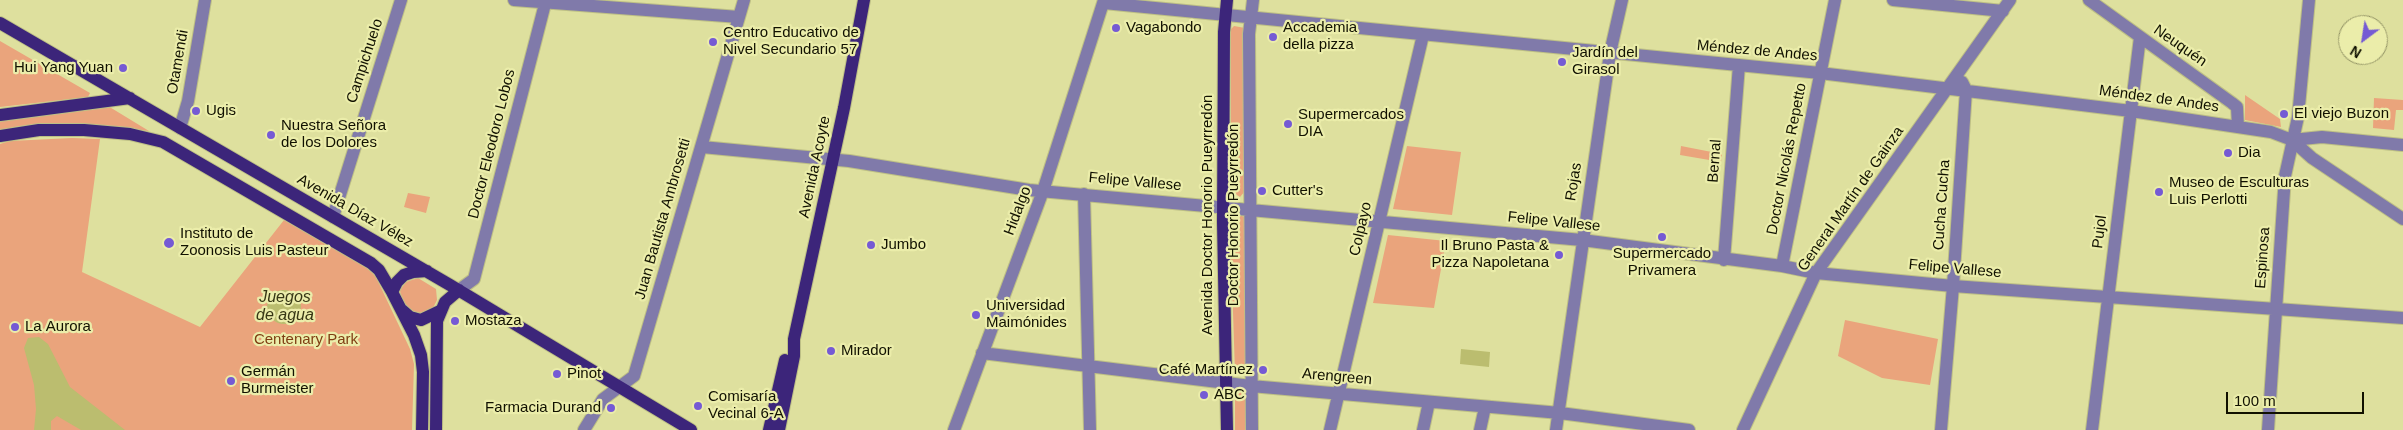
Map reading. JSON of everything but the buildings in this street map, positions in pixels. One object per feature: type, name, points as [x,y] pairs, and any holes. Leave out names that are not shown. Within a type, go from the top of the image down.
[{"type":"main road","name":"Avenida Acoyte","points":[[779,430],[794,356],[794,339],[833,160],[864,0]]},
{"type":"main road","name":"Avenida Doctor Honorio Pueyrredón","points":[[1227,0],[1225,15],[1224,206],[1227,430]]},
{"type":"main road","name":"Avenida Díaz Vélez","points":[[0,23],[427,271],[691,430]]},
{"type":"main road","points":[[0,115],[130,98]]},
{"type":"main road","points":[[153,140],[170,138],[180,128]]},
{"type":"main road","points":[[0,136],[39,130],[84,130],[130,134],[153,140],[179,150],[376,267],[392,292],[414,335],[421,355],[423,372],[422,430]]},
{"type":"main road","points":[[332,217],[338,243]]},
{"type":"main road","points":[[392,292],[397,282],[404,275],[427,271]]},
{"type":"main road","points":[[436,430],[436,334],[440,311],[445,302],[459,290]]},
{"type":"main road","points":[[398,306],[408,316],[416,319],[429,318],[440,311]]},
{"type":"main road","name":"Avenida Acoyte","points":[[769,430],[786,354],[794,339]]},
{"type":"street","name":"Otamendi","points":[[180,128],[188,101],[205,0]]},
{"type":"street","name":"Campichuelo","points":[[332,217],[401,0]]},
{"type":"street","points":[[514,0],[739,17]]},
{"type":"street","name":"Juan Bautista Ambrosetti","points":[[584,430],[603,399],[634,376],[744,0]]},
{"type":"street","name":"Doctor Honorio Pueyrredón","points":[[1252,430],[1250,18],[1253,0]]},
{"type":"street","name":"Rojas","points":[[1556,430],[1560,413],[1582,240],[1610,53],[1622,0]]},
{"type":"street","name":"Doctor Nicolás Repetto","points":[[1782,266],[1834,0]]},
{"type":"street","points":[[1893,0],[2006,5]]},
{"type":"street","name":"Neuquén","points":[[2089,0],[2237,107],[2238,126]]},
{"type":"street","name":"Espinosa","points":[[2268,430],[2285,176],[2298,118],[2309,0]]},
{"type":"street","name":"Doctor Eleodoro Lobos","points":[[459,290],[474,279],[546,1]]},
{"type":"street","name":"Méndez de Andes","points":[[1104,2],[1250,18],[1820,73],[2238,126],[2271,132],[2292,140],[2322,136],[2403,145]]},
{"type":"street","name":"Hidalgo","points":[[954,430],[1043,191],[1104,2]]},
{"type":"street","name":"General Martín de Gainza","points":[[1742,430],[1816,273],[2006,5]]},
{"type":"street","name":"Colpayo","points":[[1330,430],[1423,35]]},
{"type":"street","name":"Pujol","points":[[2092,430],[2140,37]]},
{"type":"street","name":"Bernal","points":[[1724,260],[1739,65]]},
{"type":"street","points":[[1958,74],[1966,90]]},
{"type":"street","name":"Cucha Cucha","points":[[1941,430],[1966,90]]},
{"type":"street","points":[[2292,140],[2312,158],[2403,219]]},
{"type":"street","name":"Felipe Vallese","points":[[702,147],[833,160],[1043,191],[1582,240],[1724,260],[1782,266],[1816,273],[2109,298],[2403,318]]},
{"type":"street","points":[[1084,194],[1090,430]]},
{"type":"street","name":"Arengreen","points":[[982,352],[1251,386],[1560,413],[1690,430]]},
{"type":"street","points":[[1423,430],[1429,402]]},
{"type":"street","points":[[1480,430],[1485,407]]},
{"type":"green space","points":[[1234,26],[1245,28],[1245,191],[1240,197],[1231,191],[1231,29]]},
{"type":"green space","points":[[0,41],[90,93],[88,97],[0,107]]},
{"type":"green space","points":[[2245,95],[2280,119],[2281,127],[2245,120]]},
{"type":"green space","points":[[2374,98],[2403,100],[2403,110],[2396,110],[2394,130],[2373,128]]},
{"type":"green space","points":[[108,106],[149,131],[73,123],[20,126],[0,130],[0,121]]},
{"type":"green space","name":"Centenary Park","points":[[72,138],[100,139],[82,272],[200,327],[284,220],[368,268],[376,277],[410,349],[414,364],[412,430],[0,430],[0,144],[10,141]]},
{"type":"green space","points":[[1407,146],[1461,152],[1452,215],[1393,209]]},
{"type":"green space","points":[[1681,146],[1722,154],[1721,162],[1680,155]]},
{"type":"green space","points":[[408,193],[430,197],[426,213],[404,207]]},
{"type":"green space","points":[[1236,215],[1241,215],[1245,218],[1245,373],[1241,375],[1235,372],[1230,223]]},
{"type":"green space","points":[[1388,235],[1446,241],[1434,308],[1373,303]]},
{"type":"green space","points":[[418,278],[436,289],[437,300],[432,310],[424,314],[414,313],[407,308],[401,298],[400,290],[406,282]]},
{"type":"green space","points":[[1845,320],[1938,339],[1930,385],[1882,378],[1838,356]]},
{"type":"green space","points":[[1242,391],[1246,393],[1249,430],[1235,430],[1235,397]]},
{"type":"water","name":"Juegos de agua","points":[[284,290],[296,295],[301,307],[296,319],[284,324],[272,319],[267,307],[272,295]]},
{"type":"water","points":[[39,337],[48,344],[70,387],[125,430],[81,430],[57,416],[51,421],[51,430],[34,430],[36,409],[34,385],[24,348],[28,338]]},
{"type":"water","points":[[1461,349],[1490,352],[1489,367],[1460,364]]},
{"type":"place","name":"Vagabondo","points":[[1116,28]]},
{"type":"place","name":"Accademia della pizza","points":[[1273,37]]},
{"type":"place","name":"Centro Educativo de Nivel Secundario 57","points":[[713,42]]},
{"type":"place","name":"Jardín del Girasol","points":[[1562,62]]},
{"type":"place","name":"Hui Yang Yuan","points":[[123,68]]},
{"type":"place","name":"Ugis","points":[[196,111]]},
{"type":"place","name":"El viejo Buzon","points":[[2284,114]]},
{"type":"place","name":"Supermercados DIA","points":[[1288,124]]},
{"type":"place","name":"Nuestra Señora de los Dolores","points":[[271,135]]},
{"type":"place","name":"Dia","points":[[2228,153]]},
{"type":"place","name":"Cutter's","points":[[1262,191]]},
{"type":"place","name":"Museo de Esculturas Luis Perlotti","points":[[2159,192]]},
{"type":"place","name":"Supermercado Privamera","points":[[1662,237]]},
{"type":"place","name":"Instituto de Zoonosis Luis Pasteur","points":[[169,243]]},
{"type":"place","name":"Jumbo","points":[[871,245]]},
{"type":"place","name":"Il Bruno Pasta & Pizza Napoletana","points":[[1559,255]]},
{"type":"place","name":"Universidad Maimónides","points":[[976,315]]},
{"type":"place","name":"Mostaza","points":[[455,321]]},
{"type":"place","name":"La Aurora","points":[[15,327]]},
{"type":"place","name":"Mirador","points":[[831,351]]},
{"type":"place","name":"Café Martínez","points":[[1263,370]]},
{"type":"place","name":"Pinot","points":[[557,374]]},
{"type":"place","name":"Germán Burmeister","points":[[231,381]]},
{"type":"place","name":"ABC","points":[[1204,395]]},
{"type":"place","name":"Comisaría Vecinal 6-A","points":[[698,406]]},
{"type":"place","name":"Farmacia Durand","points":[[611,408]]}]
